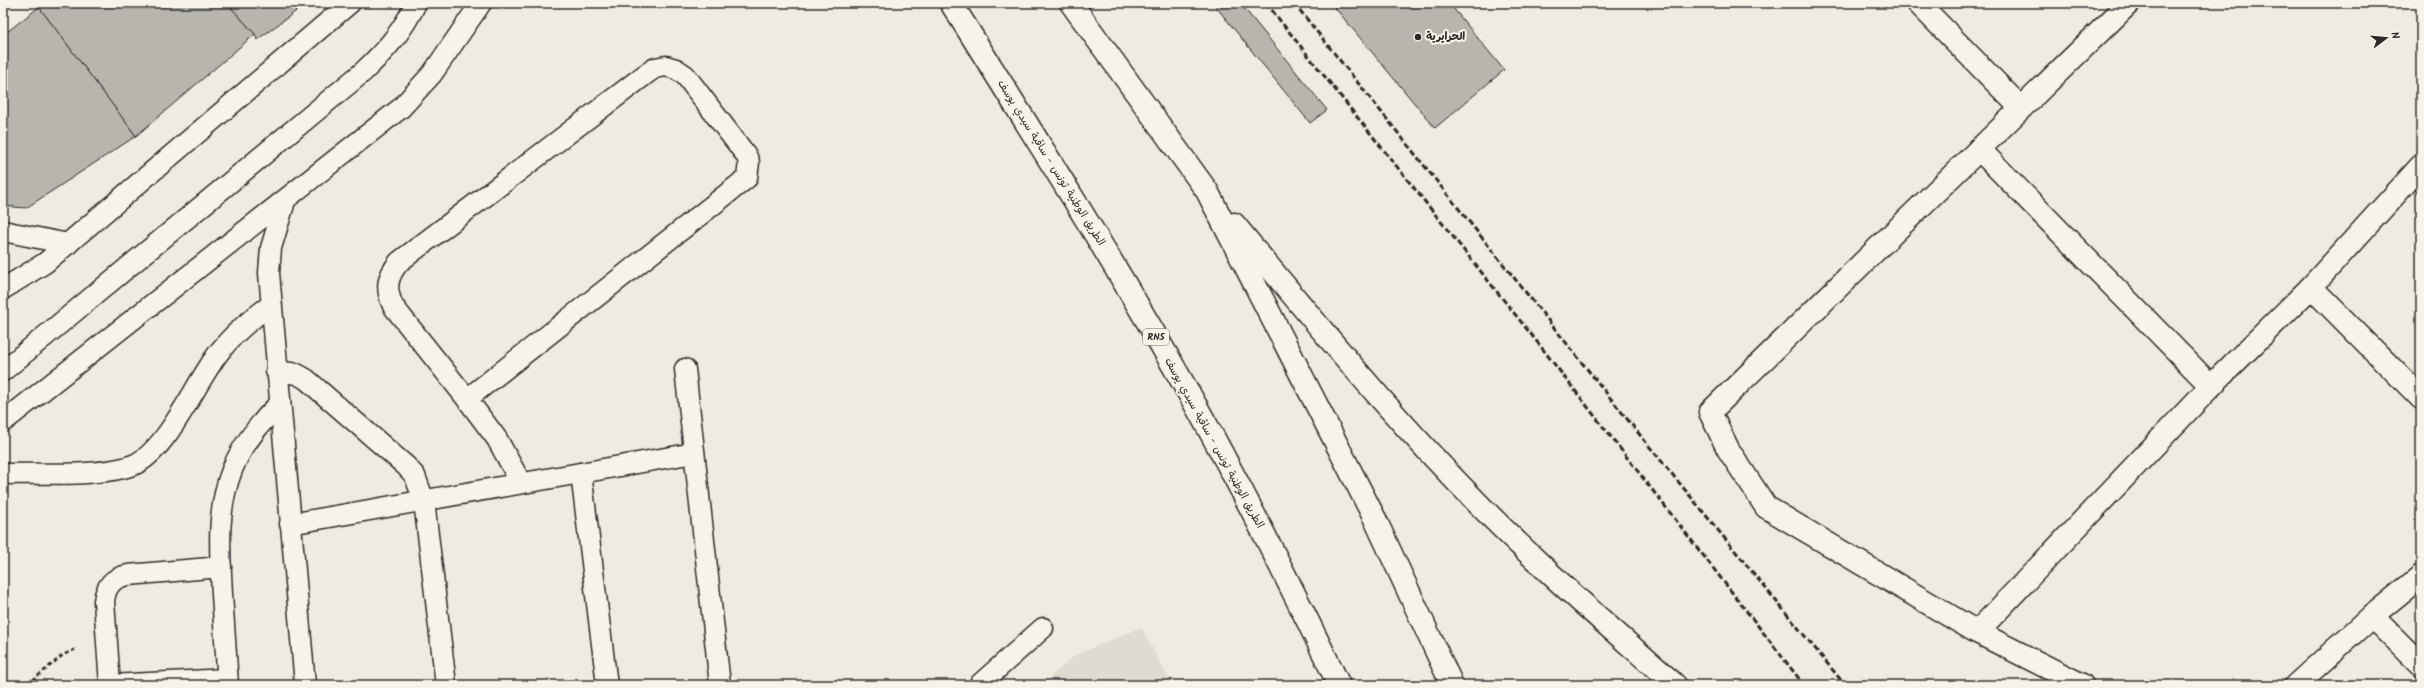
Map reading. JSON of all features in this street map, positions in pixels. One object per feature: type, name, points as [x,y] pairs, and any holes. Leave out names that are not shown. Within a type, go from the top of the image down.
[{"type":"main road","name":"الطريق الوطنية تونس - ساقية سيدي يوسف","points":[[951,3],[1083,213],[1188,392],[1292,588],[1339,685]]},
{"type":"main road","points":[[1072,3],[1207,191],[1286,288],[1451,474],[1538,563],[1676,685]]},
{"type":"main road","points":[[1918,3],[2021,108]]},
{"type":"main road","points":[[2082,685],[1977,632],[1766,507],[1728,449],[1710,412],[2129,3]]},
{"type":"main road","points":[[1979,149],[2211,386]]},
{"type":"main road","points":[[1977,632],[2211,386],[2311,287],[2421,166]]},
{"type":"main road","points":[[1207,191],[1375,519],[1452,685]]},
{"type":"main road","points":[[2311,287],[2421,398]]},
{"type":"main road","points":[[2296,685],[2372,616],[2421,576]]},
{"type":"main road","points":[[2372,616],[2421,665]]},
{"type":"lane","points":[[3,289],[45,263],[350,3]]},
{"type":"lane","points":[[3,370],[363,72],[386,50],[406,24],[416,3]]},
{"type":"lane","points":[[3,422],[384,122],[418,91],[446,55],[481,3]]},
{"type":"lane","points":[[467,399],[747,178],[749,166],[746,155],[685,75],[676,69],[666,66],[655,68],[646,74],[399,262],[392,271],[387,283],[388,295],[393,306],[497,439],[521,483]]},
{"type":"lane","points":[[285,201],[276,224],[271,248],[269,272],[276,371],[305,685]]},
{"type":"lane","points":[[3,231],[68,244]]},
{"type":"lane","points":[[3,474],[110,471],[134,465],[145,458],[162,440],[220,351],[252,318],[271,305]]},
{"type":"lane","points":[[685,369],[720,685]]},
{"type":"lane","points":[[276,371],[297,374],[306,379],[406,466],[415,476],[424,500],[446,685]]},
{"type":"lane","points":[[221,567],[118,577],[110,583],[105,591],[104,601],[110,685],[228,682],[221,567],[220,522],[224,496],[232,469],[244,445],[260,423],[279,404]]},
{"type":"lane","points":[[290,524],[694,453]]},
{"type":"lane","points":[[581,473],[607,685]]},
{"type":"lane","points":[[979,685],[1043,628]]},
{"type":"path","points":[[26,685],[63,655],[107,638]]},
{"type":"shaded area","points":[[1141,627],[1172,685],[1042,685],[1074,656]]},
{"type":"building","points":[[45,3],[227,3],[255,34],[136,136],[39,7]]},
{"type":"building","points":[[227,3],[307,3],[257,40],[255,34]]},
{"type":"building","points":[[1213,3],[1240,3],[1327,110],[1310,123]]},
{"type":"building","name":"الحرايرية","points":[[1331,3],[1449,3],[1504,70],[1435,128]]},
{"type":"building","points":[[39,7],[136,136],[26,208],[3,206],[3,35]]},
{"type":"railway","points":[[1266,3],[1538,343],[1804,685]]},
{"type":"railway","points":[[1294,3],[1640,435],[1845,685]]},
{"type":"place","name":"الحرايرية","points":[[1418,37]]}]
